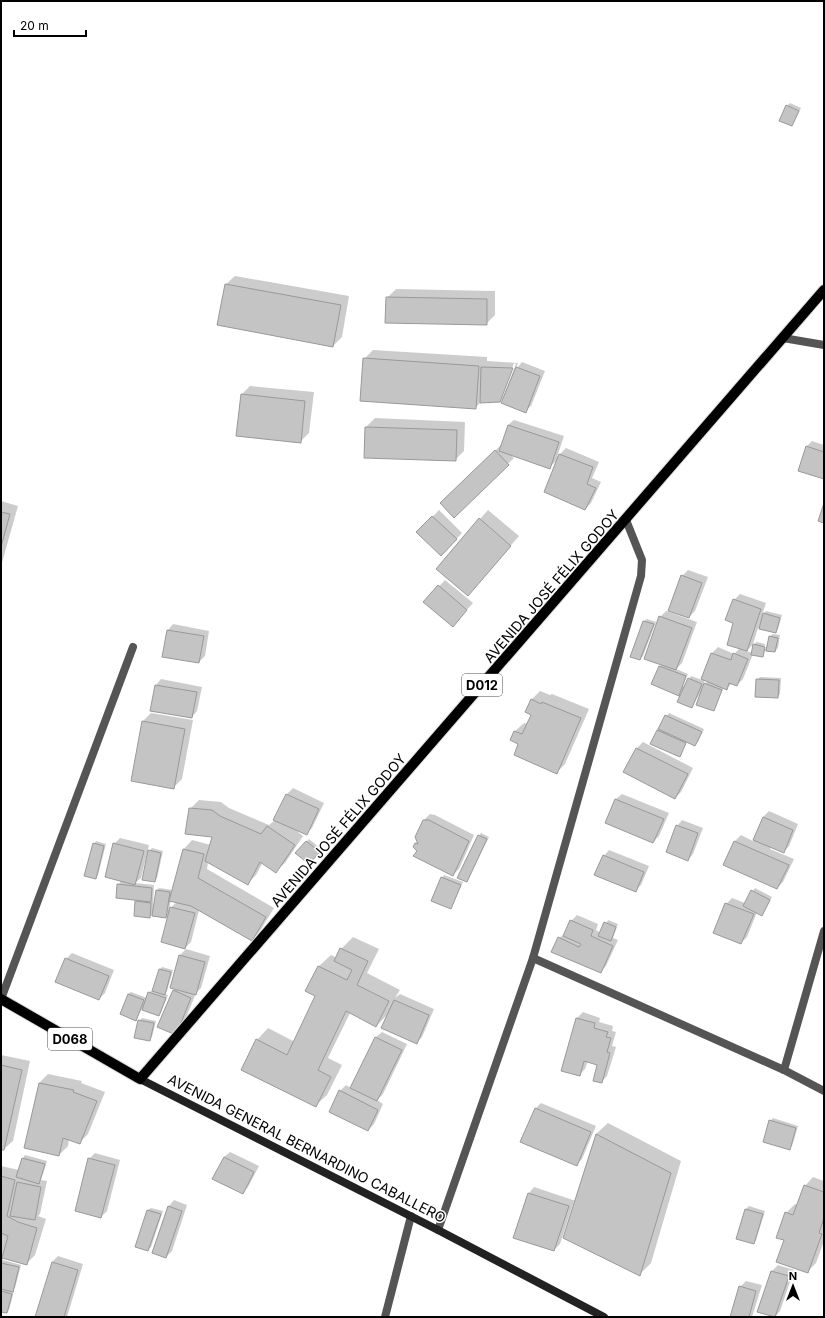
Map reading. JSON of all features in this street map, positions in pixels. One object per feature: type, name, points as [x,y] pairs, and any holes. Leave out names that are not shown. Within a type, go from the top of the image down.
[{"type":"main road","name":"AVENIDA JOSÉ FÉLIX GODOY","points":[[140,1079],[824,290]]},
{"type":"main road","name":"AVENIDA GENERAL BERNARDINO CABALLERO","points":[[1,999],[140,1079],[411,1216],[604,1317]]},
{"type":"street","points":[[783,338],[824,345]]},
{"type":"street","points":[[438,1230],[533,958],[641,576],[642,560],[626,520]]},
{"type":"street","points":[[1,999],[133,647]]},
{"type":"street","points":[[784,1070],[824,931]]},
{"type":"street","points":[[533,958],[784,1070],[824,1091]]},
{"type":"street","points":[[385,1317],[411,1216]]},
{"type":"building","points":[[786,105],[799,111],[792,126],[779,121]]},
{"type":"building","points":[[225,284],[341,305],[333,347],[217,325]]},
{"type":"building","points":[[386,297],[487,299],[487,325],[385,323]]},
{"type":"building","points":[[363,358],[479,366],[476,409],[360,401]]},
{"type":"building","points":[[481,367],[513,368],[500,402],[480,403]]},
{"type":"building","points":[[516,367],[540,376],[526,413],[501,403]]},
{"type":"building","points":[[241,394],[305,401],[301,443],[236,436]]},
{"type":"building","points":[[508,425],[559,442],[550,469],[499,451]]},
{"type":"building","points":[[365,427],[457,430],[456,461],[364,458]]},
{"type":"building","points":[[806,446],[824,452],[824,479],[798,471]]},
{"type":"building","points":[[495,450],[509,465],[454,518],[440,503]]},
{"type":"building","points":[[559,454],[593,467],[587,484],[596,488],[585,510],[544,492]]},
{"type":"building","points":[[824,503],[824,523],[818,521]]},
{"type":"building","points":[[1,512],[10,514],[1,547]]},
{"type":"building","points":[[432,516],[457,539],[441,556],[416,532]]},
{"type":"building","points":[[479,518],[511,546],[468,596],[436,569]]},
{"type":"building","points":[[681,575],[702,583],[689,618],[668,611]]},
{"type":"building","points":[[438,585],[467,610],[453,627],[423,602]]},
{"type":"building","points":[[733,599],[761,609],[747,651],[727,645],[733,623],[725,620]]},
{"type":"building","points":[[763,613],[780,618],[776,633],[759,629]]},
{"type":"building","points":[[659,616],[692,628],[676,670],[644,659]]},
{"type":"building","points":[[643,621],[654,624],[640,660],[630,657]]},
{"type":"building","points":[[167,630],[204,636],[199,663],[162,657]]},
{"type":"building","points":[[769,636],[778,638],[775,652],[766,651]]},
{"type":"building","points":[[753,644],[765,647],[763,657],[751,655]]},
{"type":"building","points":[[711,653],[731,660],[733,653],[748,659],[737,686],[729,683],[727,690],[701,679]]},
{"type":"building","points":[[659,666],[686,676],[679,696],[651,684]]},
{"type":"building","points":[[688,678],[702,684],[692,708],[677,702]]},
{"type":"building","points":[[756,679],[779,680],[778,698],[755,697]]},
{"type":"building","points":[[704,683],[722,690],[714,711],[696,705]]},
{"type":"building","points":[[155,685],[197,692],[192,718],[150,711]]},
{"type":"building","points":[[531,699],[581,718],[557,774],[514,755],[518,744],[510,740],[514,731],[522,734],[531,715],[525,712]]},
{"type":"building","points":[[665,715],[702,732],[695,746],[658,729]]},
{"type":"building","points":[[142,721],[185,729],[174,789],[131,781]]},
{"type":"building","points":[[657,730],[686,743],[680,757],[650,744]]},
{"type":"building","points":[[636,748],[688,774],[675,799],[623,772]]},
{"type":"building","points":[[286,794],[319,809],[307,835],[273,820]]},
{"type":"building","points":[[615,799],[664,819],[653,843],[605,823]]},
{"type":"building","points":[[189,808],[212,810],[220,816],[261,834],[267,826],[295,845],[276,873],[260,862],[248,885],[205,861],[212,837],[185,834]]},
{"type":"building","points":[[763,817],[793,830],[784,853],[753,840]]},
{"type":"building","points":[[423,820],[429,820],[469,841],[453,876],[413,856],[417,851],[413,847],[415,843],[418,844],[415,837]]},
{"type":"building","points":[[676,825],[698,833],[688,861],[666,852]]},
{"type":"building","points":[[478,835],[487,839],[467,882],[457,878]]},
{"type":"building","points":[[306,841],[320,852],[309,864],[295,853]]},
{"type":"building","points":[[734,841],[789,865],[777,889],[723,865]]},
{"type":"building","points":[[93,843],[104,846],[96,879],[84,876]]},
{"type":"building","points":[[113,843],[144,851],[135,885],[105,877]]},
{"type":"building","points":[[183,849],[204,854],[198,878],[266,917],[252,941],[191,906],[169,901]]},
{"type":"building","points":[[148,850],[161,853],[155,882],[142,880]]},
{"type":"building","points":[[603,855],[644,872],[636,892],[594,875]]},
{"type":"building","points":[[441,877],[461,885],[451,909],[431,901]]},
{"type":"building","points":[[117,884],[152,888],[151,902],[116,898]]},
{"type":"building","points":[[156,890],[170,892],[166,918],[152,916]]},
{"type":"building","points":[[751,890],[770,900],[762,916],[743,906]]},
{"type":"building","points":[[135,901],[151,903],[150,918],[134,916]]},
{"type":"building","points":[[725,903],[754,914],[741,944],[713,933]]},
{"type":"building","points":[[170,907],[195,913],[185,949],[161,942]]},
{"type":"building","points":[[570,920],[593,930],[591,936],[613,946],[601,973],[551,952],[558,937],[579,947],[581,944],[563,936]]},
{"type":"building","points":[[604,922],[616,927],[611,941],[598,936]]},
{"type":"building","points":[[340,948],[368,961],[357,985],[389,1001],[376,1027],[346,1011],[318,1070],[331,1077],[316,1107],[241,1070],[256,1039],[287,1055],[315,996],[305,991],[318,966],[347,980],[352,970],[334,961]]},
{"type":"building","points":[[179,955],[205,962],[196,995],[170,988]]},
{"type":"building","points":[[65,958],[109,976],[99,1000],[55,982]]},
{"type":"building","points":[[159,969],[171,972],[165,995],[152,991]]},
{"type":"building","points":[[173,990],[191,998],[176,1035],[157,1027]]},
{"type":"building","points":[[148,992],[166,998],[159,1016],[142,1010]]},
{"type":"building","points":[[128,994],[144,1000],[136,1021],[120,1014]]},
{"type":"building","points":[[394,1000],[429,1015],[417,1044],[381,1028]]},
{"type":"building","points":[[576,1018],[595,1023],[594,1028],[608,1032],[606,1037],[611,1038],[607,1052],[610,1053],[602,1083],[593,1081],[597,1065],[584,1061],[580,1076],[561,1071]]},
{"type":"building","points":[[138,1020],[154,1023],[150,1041],[134,1038]]},
{"type":"building","points":[[375,1037],[402,1050],[377,1101],[350,1088]]},
{"type":"building","points":[[1,1065],[22,1070],[4,1150],[1,1150]]},
{"type":"building","points":[[39,1083],[74,1090],[73,1092],[97,1101],[80,1144],[63,1138],[59,1156],[24,1148]]},
{"type":"building","points":[[339,1090],[378,1110],[368,1131],[329,1112]]},
{"type":"building","points":[[535,1108],[591,1132],[577,1166],[520,1142]]},
{"type":"building","points":[[769,1120],[796,1128],[790,1150],[763,1142]]},
{"type":"building","points":[[596,1134],[671,1173],[640,1276],[563,1238]]},
{"type":"building","points":[[224,1157],[254,1172],[243,1194],[212,1179]]},
{"type":"building","points":[[22,1158],[45,1164],[39,1184],[16,1177]]},
{"type":"building","points":[[88,1158],[115,1165],[101,1218],[75,1211]]},
{"type":"building","points":[[1,1176],[15,1180],[7,1216],[18,1222],[37,1228],[27,1265],[2,1258],[8,1236],[1,1233]]},
{"type":"building","points":[[17,1182],[41,1187],[35,1220],[10,1216]]},
{"type":"building","points":[[804,1185],[824,1192],[824,1218],[819,1233],[822,1234],[808,1273],[776,1262],[784,1240],[776,1238],[785,1212],[793,1215]]},
{"type":"building","points":[[528,1193],[569,1206],[554,1251],[513,1238]]},
{"type":"building","points":[[168,1206],[182,1211],[166,1258],[152,1253]]},
{"type":"building","points":[[745,1209],[763,1214],[754,1244],[736,1239]]},
{"type":"building","points":[[147,1210],[161,1214],[148,1251],[135,1247]]},
{"type":"building","points":[[52,1262],[78,1270],[64,1317],[35,1317]]},
{"type":"building","points":[[1,1263],[19,1267],[13,1292],[1,1289]]},
{"type":"building","points":[[771,1271],[789,1276],[775,1317],[757,1312]]},
{"type":"building","points":[[739,1286],[756,1291],[749,1317],[730,1317]]},
{"type":"building","points":[[1,1291],[12,1294],[7,1313],[1,1312]]}]
